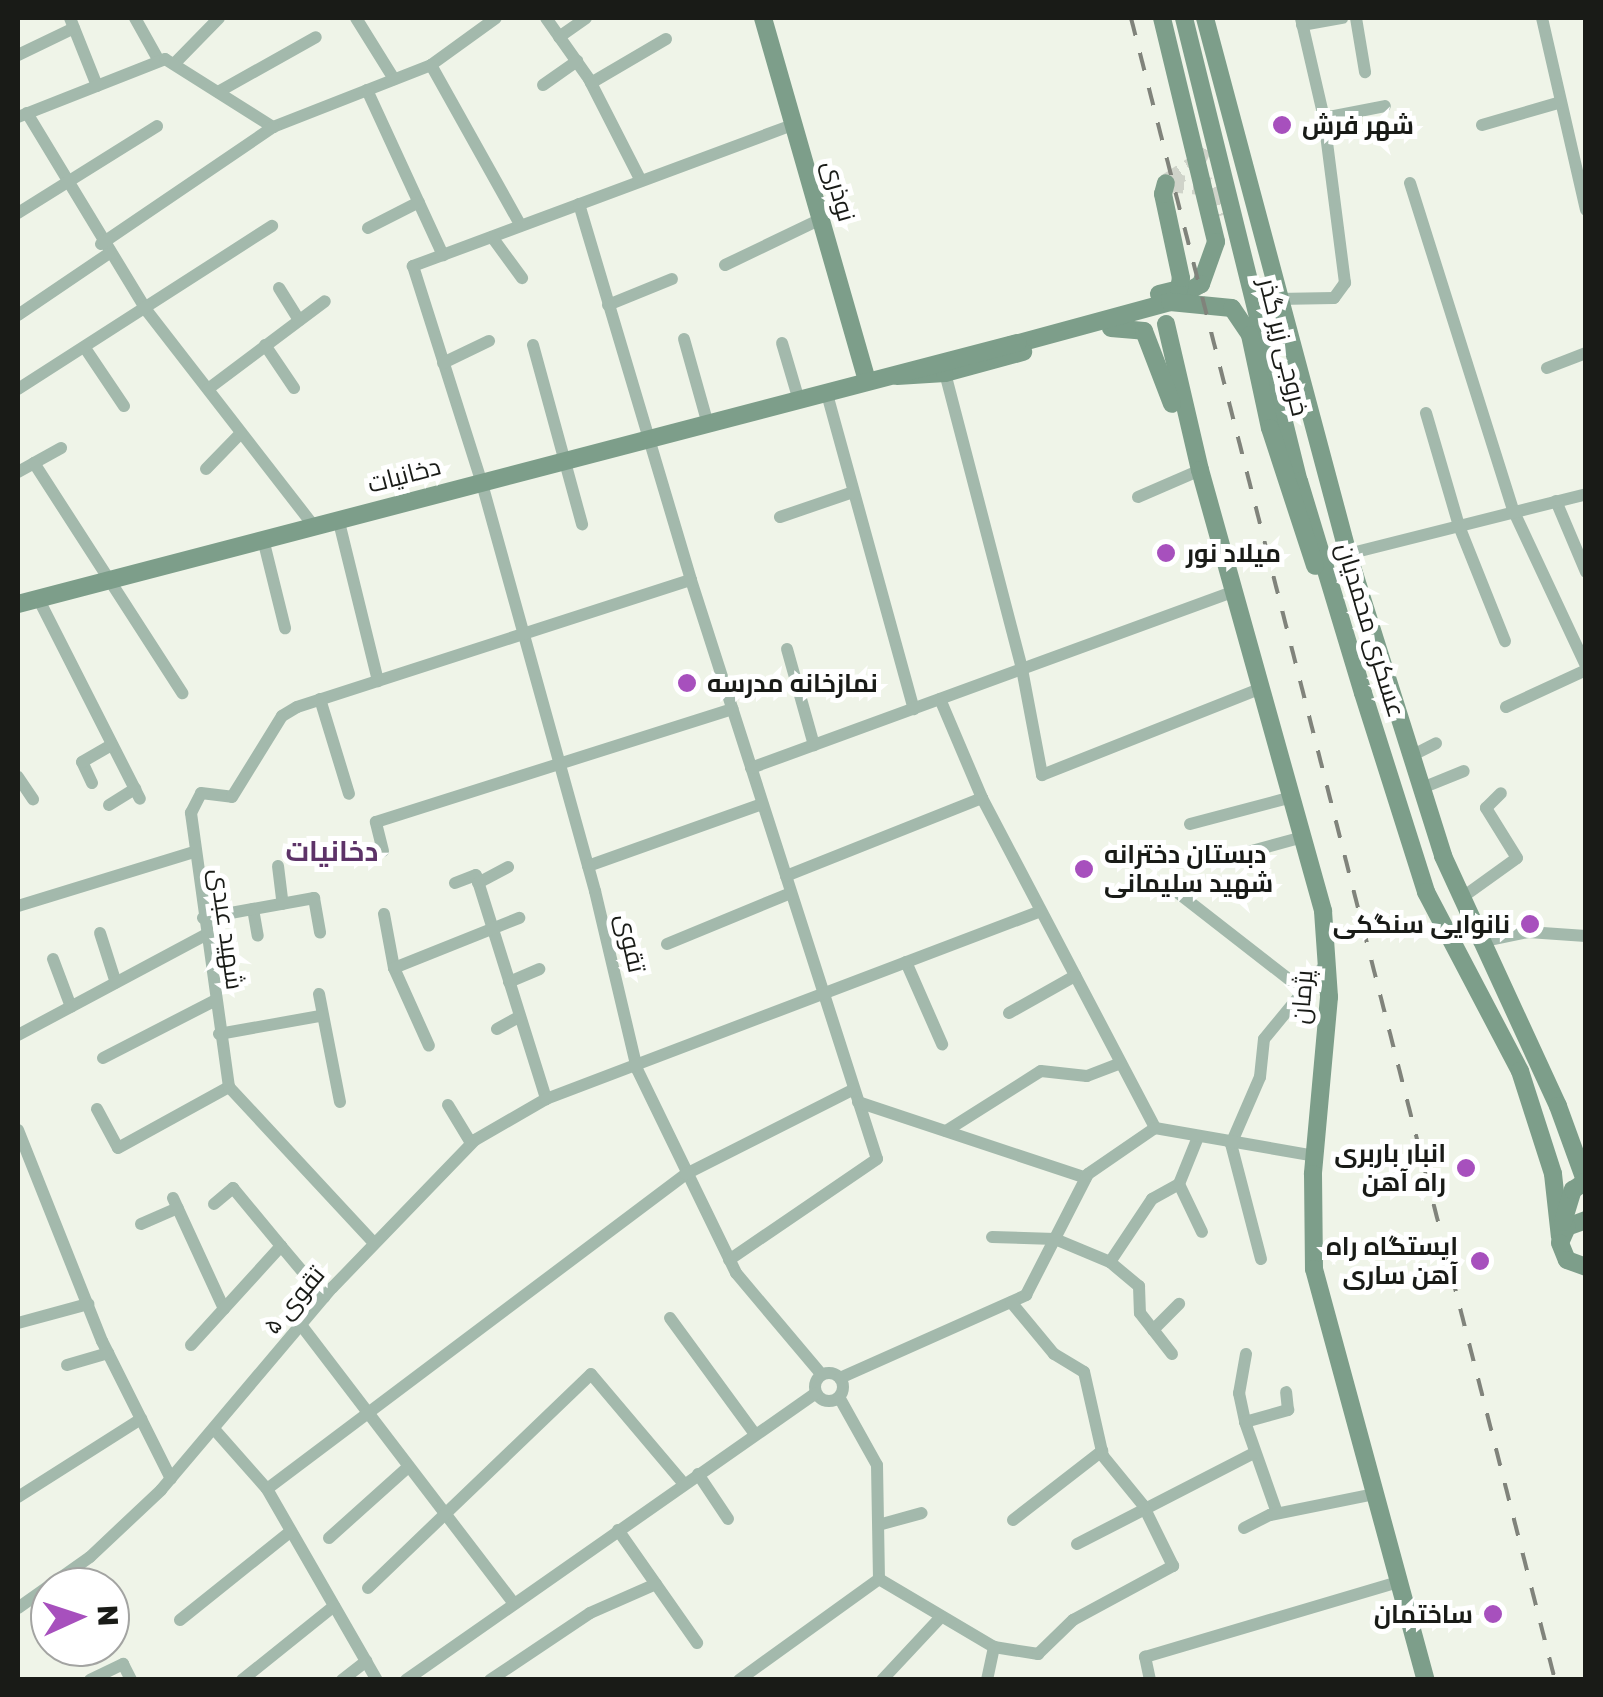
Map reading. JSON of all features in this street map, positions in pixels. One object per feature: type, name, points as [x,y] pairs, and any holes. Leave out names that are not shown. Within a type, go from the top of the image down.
[{"type":"main road","name":"نوذری","points":[[763,18],[866,377]]},
{"type":"main road","points":[[896,373],[1175,295],[1201,284],[1216,242],[1162,18]]},
{"type":"main road","points":[[1176,18],[1206,142]]},
{"type":"main road","name":"عسکری محمدیان","points":[[1184,18],[1300,481],[1426,892],[1492,1012],[1538,1121],[1562,1234],[1586,1280]]},
{"type":"main road","name":"عسکری محمدیان","points":[[1205,18],[1277,300],[1348,554],[1411,756],[1460,899],[1558,1106],[1585,1182]]},
{"type":"main road","points":[[1166,184],[1175,295]]},
{"type":"main road","name":"خروجی زیر گذر","points":[[1228,223],[1287,460],[1300,481]]},
{"type":"main road","points":[[1175,295],[1232,308],[1242,319],[1296,520],[1337,606]]},
{"type":"main road","name":"دخانیات","points":[[801,397],[827,394],[1125,314],[1175,295]]},
{"type":"main road","name":"پژمان","points":[[1166,324],[1199,464],[1292,796],[1330,954],[1314,1156],[1314,1269],[1425,1679]]},
{"type":"main road","points":[[896,373],[945,372],[1135,325],[1153,346],[1186,444],[1199,464]]},
{"type":"main road","name":"دخانیات","points":[[18,604],[866,377],[896,373]]},
{"type":"main road","points":[[1324,559],[1348,554]]},
{"type":"main road","points":[[1562,1234],[1566,1202],[1585,1182]]},
{"type":"main road","points":[[1562,1234],[1586,1220]]},
{"type":"street","points":[[135,18],[159,62]]},
{"type":"street","points":[[174,64],[219,18]]},
{"type":"street","points":[[356,18],[394,79]]},
{"type":"street","points":[[18,316],[274,127],[431,65],[496,18]]},
{"type":"street","points":[[546,18],[591,84],[641,181]]},
{"type":"street","points":[[560,36],[586,18]]},
{"type":"street","points":[[1277,300],[1334,298],[1342,292],[1324,118],[1302,21],[1342,18]]},
{"type":"street","points":[[1356,18],[1365,72]]},
{"type":"street","points":[[1542,18],[1586,210]]},
{"type":"street","points":[[18,55],[72,23],[97,86]]},
{"type":"street","points":[[218,92],[316,37]]},
{"type":"street","points":[[591,84],[666,40]]},
{"type":"street","points":[[543,85],[576,61]]},
{"type":"street","points":[[274,127],[174,64],[159,62],[22,115],[147,311],[313,525]]},
{"type":"street","points":[[431,65],[521,226]]},
{"type":"street","points":[[367,90],[444,254],[794,124]]},
{"type":"street","points":[[1482,125],[1561,102]]},
{"type":"street","points":[[1324,118],[1385,106]]},
{"type":"street","points":[[18,213],[157,126]]},
{"type":"street","points":[[1410,183],[1514,512],[1586,668],[1506,707]]},
{"type":"street","points":[[368,228],[419,202]]},
{"type":"street","points":[[579,204],[690,580],[877,1159],[730,1260]]},
{"type":"street","points":[[725,265],[821,220]]},
{"type":"street","points":[[18,389],[147,311],[272,226]]},
{"type":"street","points":[[492,236],[522,278]]},
{"type":"street","name":"تقوی","points":[[444,254],[412,266],[481,480],[588,866],[637,1068],[730,1260],[822,1375]]},
{"type":"street","points":[[608,305],[672,279]]},
{"type":"street","points":[[280,288],[299,320]]},
{"type":"street","points":[[208,389],[325,301]]},
{"type":"street","points":[[684,339],[706,421]]},
{"type":"street","points":[[443,362],[489,340]]},
{"type":"street","points":[[782,344],[801,397]]},
{"type":"street","points":[[533,345],[582,524]]},
{"type":"street","points":[[265,346],[294,388]]},
{"type":"street","points":[[86,348],[124,406]]},
{"type":"street","points":[[1547,368],[1586,354]]},
{"type":"street","points":[[945,372],[1022,670],[1042,775],[1262,688]]},
{"type":"street","points":[[827,394],[914,708]]},
{"type":"street","points":[[1426,414],[1459,526],[1505,641]]},
{"type":"street","points":[[206,469],[240,433]]},
{"type":"street","points":[[18,472],[61,448]]},
{"type":"street","points":[[34,463],[182,693]]},
{"type":"street","points":[[1138,497],[1199,464]]},
{"type":"street","points":[[780,517],[853,492]]},
{"type":"street","points":[[1348,554],[1586,494]]},
{"type":"street","points":[[1556,501],[1586,572]]},
{"type":"street","points":[[338,518],[378,681]]},
{"type":"street","points":[[263,538],[284,628]]},
{"type":"street","name":"شهید عبدی","points":[[229,1087],[194,852],[191,813],[201,794],[232,797],[282,716],[320,699],[524,638],[690,580]]},
{"type":"street","points":[[751,768],[1235,592]]},
{"type":"street","points":[[38,598],[138,794],[109,805]]},
{"type":"street","points":[[788,649],[814,745]]},
{"type":"street","points":[[320,699],[349,794]]},
{"type":"street","points":[[940,699],[982,798],[1155,1128]]},
{"type":"street","points":[[384,851],[376,822],[732,709]]},
{"type":"street","points":[[1411,756],[1436,743]]},
{"type":"street","points":[[92,783],[82,762],[112,745]]},
{"type":"street","points":[[1422,788],[1464,771]]},
{"type":"street","points":[[18,777],[33,799]]},
{"type":"street","points":[[1460,899],[1517,858],[1486,808],[1501,793]]},
{"type":"street","points":[[1190,824],[1292,796]]},
{"type":"street","points":[[786,876],[982,798]]},
{"type":"street","points":[[588,866],[762,804]]},
{"type":"street","points":[[1248,852],[1302,837]]},
{"type":"street","points":[[18,906],[194,852]]},
{"type":"street","points":[[278,866],[283,904]]},
{"type":"street","points":[[455,883],[508,867]]},
{"type":"street","points":[[477,879],[546,1098]]},
{"type":"street","points":[[1173,890],[1304,992]]},
{"type":"street","points":[[667,944],[791,893]]},
{"type":"street","points":[[203,918],[314,898],[320,932]]},
{"type":"street","points":[[254,909],[258,936]]},
{"type":"street","name":"تقوی ۵","points":[[18,1608],[90,1557],[171,1479],[324,1297],[471,1144],[546,1098],[637,1068],[1041,911]]},
{"type":"street","points":[[384,914],[394,968],[429,1046]]},
{"type":"street","points":[[394,968],[519,918]]},
{"type":"street","points":[[1480,942],[1528,932],[1586,936]]},
{"type":"street","points":[[100,933],[116,982]]},
{"type":"street","points":[[18,1035],[205,935]]},
{"type":"street","points":[[1261,1260],[1232,1144],[1260,1076],[1264,1039],[1330,954]]},
{"type":"street","points":[[53,959],[71,1007]]},
{"type":"street","points":[[906,962],[942,1044]]},
{"type":"street","points":[[510,982],[538,970]]},
{"type":"street","points":[[1010,1013],[1075,976]]},
{"type":"street","points":[[319,994],[320,1016],[340,1102]]},
{"type":"street","points":[[102,1058],[214,1001]]},
{"type":"street","points":[[219,1034],[320,1016]]},
{"type":"street","points":[[497,1029],[520,1016]]},
{"type":"street","points":[[946,1132],[1041,1071],[1087,1076],[1121,1063]]},
{"type":"street","points":[[97,1109],[118,1148],[229,1087],[374,1243]]},
{"type":"street","points":[[266,1489],[686,1174],[856,1096],[946,1132],[1086,1178]]},
{"type":"street","points":[[448,1105],[471,1144]]},
{"type":"street","points":[[406,1680],[816,1392],[822,1375],[840,1378],[1026,1295],[1086,1178],[1155,1128],[1314,1156]]},
{"type":"street","points":[[18,1130],[108,1353],[171,1479]]},
{"type":"street","points":[[1110,1262],[1152,1199],[1179,1184],[1198,1137]]},
{"type":"street","points":[[1179,1184],[1202,1232]]},
{"type":"street","points":[[214,1204],[234,1188],[324,1297]]},
{"type":"street","points":[[141,1224],[175,1203],[224,1309]]},
{"type":"street","points":[[992,1236],[1055,1239],[1110,1262],[1139,1286],[1140,1313],[1172,1354]]},
{"type":"street","points":[[191,1344],[281,1246]]},
{"type":"street","points":[[878,1580],[994,1647],[1038,1654],[1073,1620],[1173,1566],[1145,1509],[1102,1451],[1084,1372],[1054,1354],[1011,1302]]},
{"type":"street","points":[[18,1322],[88,1304]]},
{"type":"street","points":[[1153,1330],[1179,1304]]},
{"type":"street","points":[[670,1318],[755,1434]]},
{"type":"street","points":[[301,1325],[514,1604]]},
{"type":"street","points":[[67,1365],[108,1353]]},
{"type":"street","points":[[1246,1354],[1239,1393],[1244,1422],[1277,1513]]},
{"type":"street","points":[[368,1588],[591,1374],[684,1484]]},
{"type":"street","points":[[740,1680],[878,1580],[882,1524],[873,1454],[839,1397],[840,1378]]},
{"type":"street","points":[[816,1392],[826,1400],[839,1397]]},
{"type":"street","points":[[1244,1422],[1288,1410],[1286,1392]]},
{"type":"street","points":[[18,1497],[141,1419]]},
{"type":"street","points":[[214,1429],[266,1489],[376,1680]]},
{"type":"street","points":[[1013,1520],[1102,1451]]},
{"type":"street","points":[[1078,1544],[1254,1453]]},
{"type":"street","points":[[329,1538],[408,1466]]},
{"type":"street","points":[[698,1474],[728,1519]]},
{"type":"street","points":[[1244,1528],[1277,1513],[1374,1494]]},
{"type":"street","points":[[882,1524],[922,1514]]},
{"type":"street","points":[[180,1620],[290,1530]]},
{"type":"street","points":[[618,1530],[697,1642]]},
{"type":"street","points":[[1150,1680],[1145,1656],[1399,1582]]},
{"type":"street","points":[[490,1680],[590,1613],[656,1584]]},
{"type":"street","points":[[242,1680],[334,1606]]},
{"type":"street","points":[[882,1680],[941,1617]]},
{"type":"street","points":[[987,1680],[994,1647]]},
{"type":"street","points":[[342,1680],[366,1661]]},
{"type":"street","points":[[90,1680],[123,1664],[131,1680]]},
{"type":"tunnel","points":[[1166,183],[1195,164],[1206,142]]},
{"type":"tunnel","points":[[1166,183],[1215,187],[1225,214]]},
{"type":"railway","points":[[1131,18],[1555,1680]]},
{"type":"place","name":"شهر فرش","points":[[1282,125]]},
{"type":"place","name":"میلاد نور","points":[[1166,553]]},
{"type":"place","name":"نمازخانه مدرسه","points":[[687,683]]},
{"type":"place","name":"دبستان دخترانه شهید سلیمانی","points":[[1084,869]]},
{"type":"place","name":"نانوایی سنگکی","points":[[1530,924]]},
{"type":"place","name":"انبار باربری راه آهن","points":[[1466,1168]]},
{"type":"place","name":"ایستگاه راه آهن ساری","points":[[1480,1261]]},
{"type":"place","name":"ساختمان","points":[[1493,1614]]},
{"type":"district","name":"دخانیات","points":[[332,851]]}]
